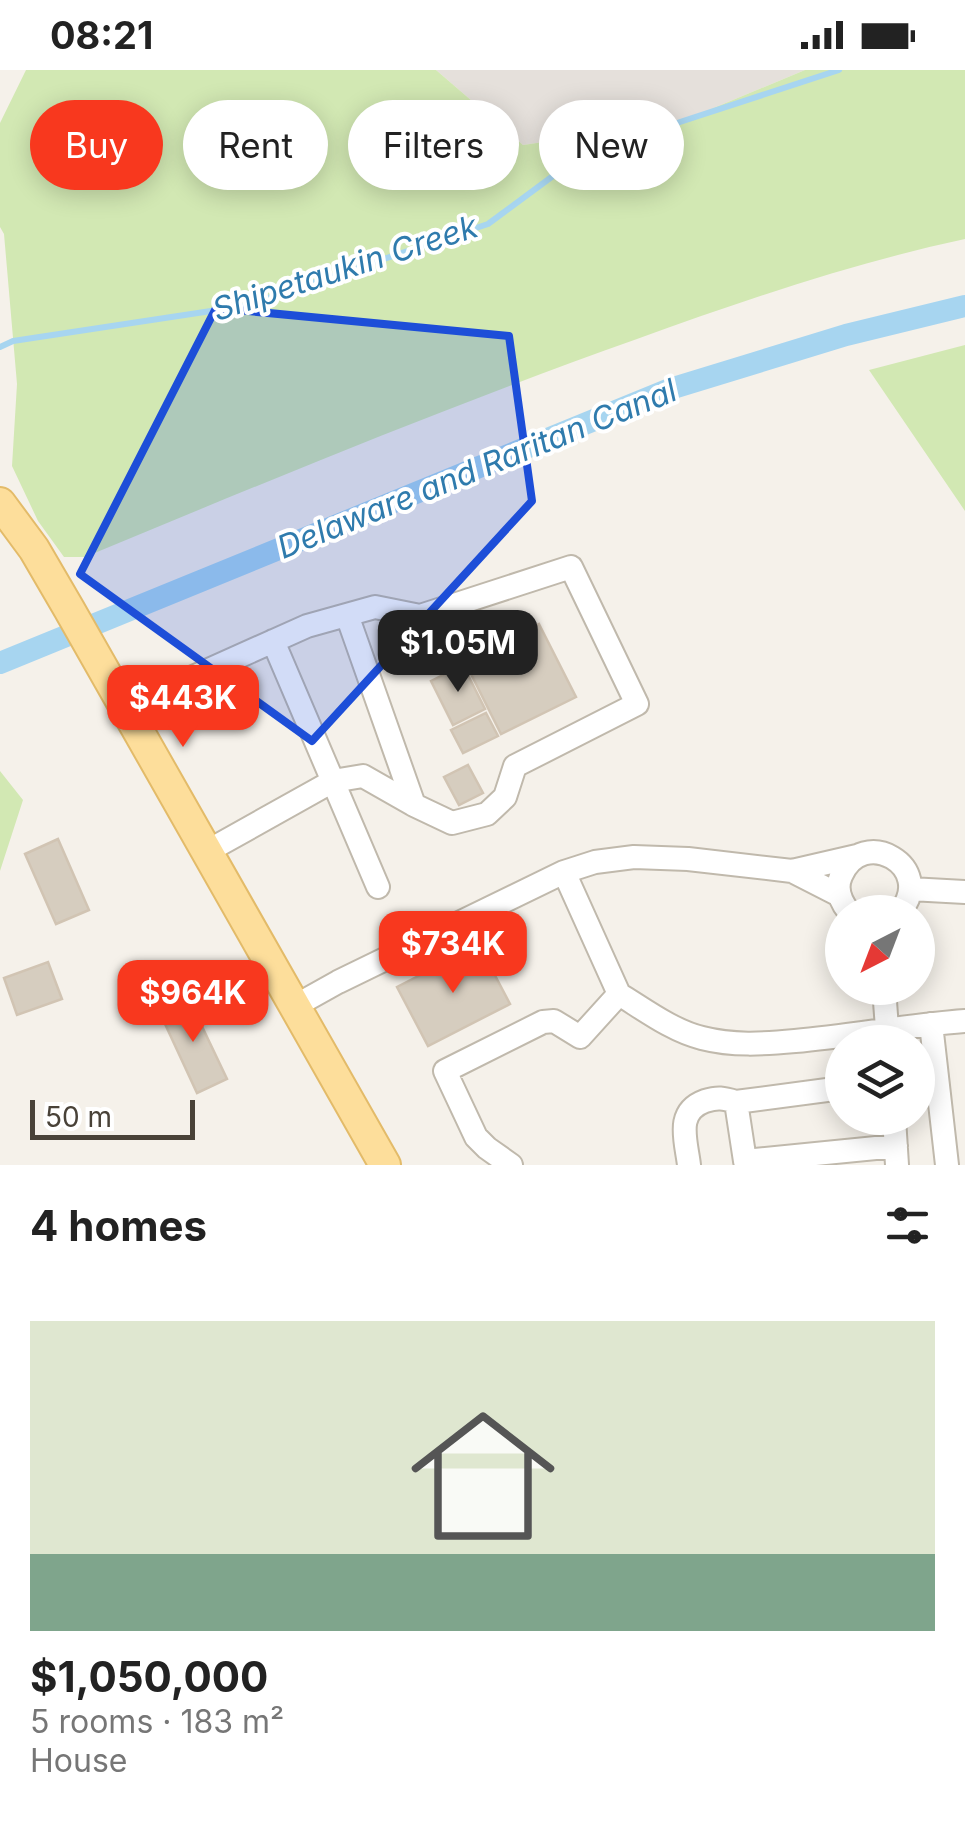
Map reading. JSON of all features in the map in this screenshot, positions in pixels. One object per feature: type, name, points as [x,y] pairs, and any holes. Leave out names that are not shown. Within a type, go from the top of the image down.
[{"type":"main road","points":[[0,504],[34,549],[69,609],[385,1165]]},
{"type":"lane","points":[[124,708],[307,626],[376,606],[420,616],[572,566],[637,704],[515,766],[505,798],[487,814],[452,823],[363,776],[333,781],[206,852]]},
{"type":"lane","points":[[347,614],[414,805]]},
{"type":"lane","points":[[274,641],[378,887]]},
{"type":"lane","points":[[296,1006],[564,872],[596,862],[634,857],[688,859],[792,871],[882,852],[903,866],[909,877],[909,895]]},
{"type":"lane","points":[[841,895],[838,884],[842,873],[858,855]]},
{"type":"lane","points":[[792,871],[830,895]]},
{"type":"lane","points":[[564,872],[619,994],[698,1037],[757,1044],[825,1040]]},
{"type":"lane","points":[[910,889],[965,892]]},
{"type":"lane","points":[[512,1165],[476,1137],[445,1070],[543,1022],[554,1021],[580,1037],[619,994]]},
{"type":"lane","points":[[929,1025],[965,1021]]},
{"type":"lane","points":[[932,1024],[947,1165]]},
{"type":"lane","points":[[688,1165],[686,1115],[692,1106],[718,1096],[736,1102],[825,1090]]},
{"type":"lane","points":[[736,1102],[745,1161],[897,1156]]},
{"type":"lane","points":[[692,1106],[701,1165]]},
{"type":"highlighted area","points":[[216,308],[509,336],[532,501],[312,741],[80,574]]},
{"type":"shaded area","points":[[436,70],[805,70],[684,120],[684,100],[539,100],[539,143],[523,145],[519,142],[519,100],[471,100]]},
{"type":"green space","points":[[26,70],[436,70],[471,100],[348,100],[348,190],[519,190],[519,142],[523,145],[539,143],[539,190],[684,190],[684,120],[805,70],[965,70],[965,239],[840,271],[678,324],[429,417],[85,557],[64,557],[38,521],[12,466],[17,384],[4,234],[0,227],[0,123]]},
{"type":"green space","points":[[965,345],[965,511],[869,370]]},
{"type":"green space","points":[[0,771],[23,800],[0,871]]},
{"type":"building","points":[[539,624],[576,697],[501,734],[465,662]]},
{"type":"building","points":[[463,665],[485,709],[453,725],[431,681]]},
{"type":"building","points":[[486,713],[498,736],[463,753],[451,730]]},
{"type":"building","points":[[468,765],[483,793],[459,805],[444,777]]},
{"type":"building","points":[[58,839],[89,910],[56,924],[25,854]]},
{"type":"building","points":[[479,945],[510,1004],[428,1046],[397,987]]},
{"type":"building","points":[[48,962],[62,999],[17,1015],[4,978]]},
{"type":"building","points":[[188,997],[227,1079],[197,1093],[159,1011]]},
{"type":"waterway","name":"Shipetaukin Creek","points":[[0,347],[13,341],[244,306],[488,224],[561,170],[680,122],[839,70]]},
{"type":"waterway","name":"Delaware and Raritan Canal","points":[[0,663],[670,389],[846,335],[965,306]]}]
